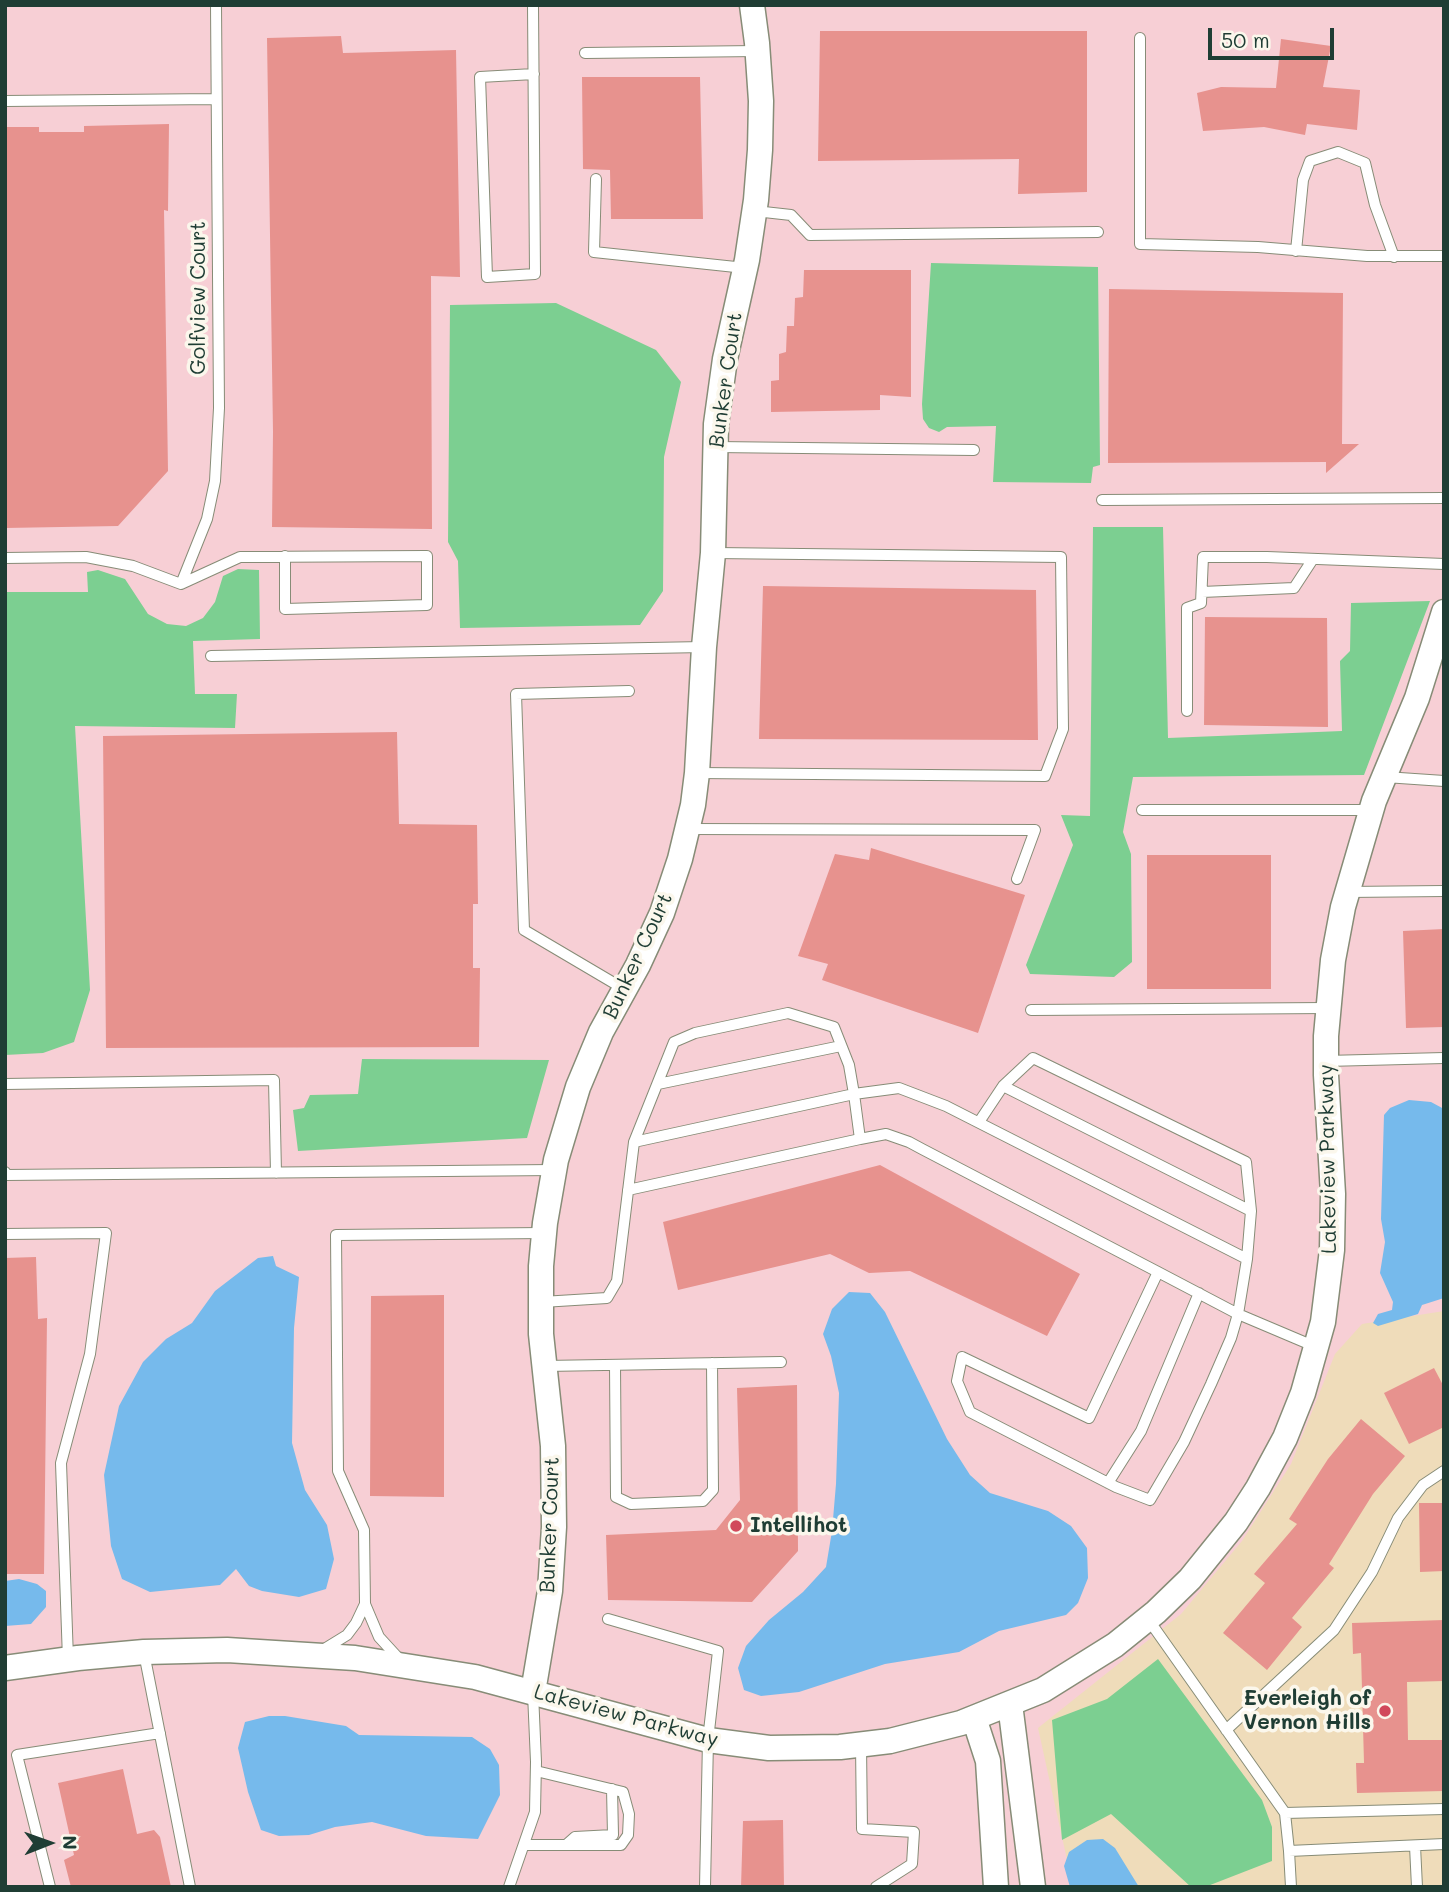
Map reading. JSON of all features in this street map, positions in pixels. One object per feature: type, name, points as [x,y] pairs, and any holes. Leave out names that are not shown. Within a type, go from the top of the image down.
[{"type":"street","name":"Bunker Court","points":[[533,1692],[550,1591],[554,1527],[553,1446],[541,1302],[544,1233],[554,1170],[578,1087],[601,1032],[662,913],[680,859],[697,773],[704,647],[713,553],[715,447],[725,359],[745,268],[754,211],[760,137],[758,51],[752,5]]},
{"type":"street","name":"Lakeview Parkway","points":[[5,1668],[144,1652],[227,1650],[316,1655],[404,1665],[475,1678],[708,1740],[769,1748],[861,1744],[922,1734],[1010,1704],[1072,1674],[1115,1645],[1148,1619],[1190,1578],[1236,1522],[1285,1438],[1303,1393],[1322,1322],[1332,1250],[1333,1194],[1326,1061],[1333,960],[1347,892],[1371,810],[1417,698],[1444,612]]},
{"type":"street","points":[[1010,1704],[1032,1887]]},
{"type":"street","points":[[974,1718],[988,1761],[996,1887]]},
{"type":"lane","name":"Golfview Court","points":[[181,584],[207,519],[215,481],[219,408],[216,5]]},
{"type":"lane","points":[[533,5],[534,74],[535,274],[487,277],[480,76],[534,74]]},
{"type":"lane","points":[[1140,38],[1140,244],[1258,247],[1394,257],[1444,256]]},
{"type":"lane","points":[[585,53],[758,51]]},
{"type":"lane","points":[[5,101],[216,99]]},
{"type":"lane","points":[[1296,251],[1303,180],[1310,161],[1338,152],[1365,163],[1375,205],[1394,257]]},
{"type":"lane","points":[[596,179],[594,251],[745,268]]},
{"type":"lane","points":[[754,211],[791,215],[810,234],[1098,232]]},
{"type":"lane","points":[[715,447],[974,450]]},
{"type":"lane","points":[[1102,500],[1444,498]]},
{"type":"lane","points":[[697,773],[1045,776],[1063,729],[1060,556],[713,553]]},
{"type":"lane","points":[[5,558],[86,557],[133,566],[181,584],[240,557],[285,556],[427,556],[427,605],[285,609],[285,556]]},
{"type":"lane","points":[[1187,711],[1187,608],[1201,604],[1203,557],[1444,564]]},
{"type":"lane","points":[[1202,592],[1294,589],[1313,559]]},
{"type":"lane","points":[[211,656],[704,647]]},
{"type":"lane","points":[[624,989],[524,929],[516,694],[629,691]]},
{"type":"lane","points":[[1384,777],[1444,781]]},
{"type":"lane","points":[[1142,810],[1371,810]]},
{"type":"lane","points":[[687,830],[1035,830],[1017,879]]},
{"type":"lane","points":[[1347,892],[1444,891]]},
{"type":"lane","points":[[1031,1010],[1329,1008]]},
{"type":"lane","points":[[541,1302],[607,1298],[617,1282],[634,1142],[674,1042],[695,1033],[788,1013],[834,1027],[849,1065],[860,1139]]},
{"type":"lane","points":[[658,1084],[841,1046]]},
{"type":"lane","points":[[979,1122],[1003,1086],[1033,1058],[1246,1162],[1251,1211],[1238,1314],[1231,1338],[1206,1396],[1184,1442],[1150,1500],[1108,1483],[970,1412],[957,1381],[962,1357],[1088,1418],[1158,1272]]},
{"type":"lane","points":[[1326,1061],[1444,1058]]},
{"type":"lane","points":[[5,1084],[274,1080],[276,1173]]},
{"type":"lane","points":[[1003,1086],[1251,1211]]},
{"type":"lane","points":[[634,1142],[854,1094],[899,1088],[979,1122],[1247,1259]]},
{"type":"lane","points":[[628,1190],[886,1134],[909,1142],[1238,1314],[1316,1347]]},
{"type":"lane","points":[[5,1172],[5,1175],[554,1170]]},
{"type":"lane","points":[[5,1234],[106,1233],[90,1354],[61,1463],[68,1660]]},
{"type":"lane","points":[[404,1665],[379,1637],[365,1604],[364,1530],[338,1471],[337,1235],[544,1233]]},
{"type":"lane","points":[[1108,1483],[1141,1431],[1199,1293]]},
{"type":"lane","points":[[545,1366],[782,1362]]},
{"type":"lane","points":[[615,1365],[616,1497],[631,1504],[703,1501],[713,1490],[712,1363]]},
{"type":"lane","points":[[1226,1730],[1334,1630],[1372,1572],[1398,1518],[1423,1485],[1444,1471]]},
{"type":"lane","points":[[316,1655],[347,1635],[365,1604]]},
{"type":"lane","points":[[608,1619],[718,1651],[708,1740],[705,1887]]},
{"type":"lane","points":[[1148,1619],[1285,1813],[1291,1887]]},
{"type":"lane","points":[[144,1652],[190,1887]]},
{"type":"lane","points":[[509,1887],[535,1812],[533,1692]]},
{"type":"lane","points":[[50,1887],[17,1755],[160,1733]]},
{"type":"lane","points":[[861,1744],[862,1829],[914,1832],[912,1864],[876,1887]]},
{"type":"lane","points":[[524,1845],[621,1845],[628,1835],[629,1814],[623,1792],[536,1771]]},
{"type":"lane","points":[[566,1845],[575,1837],[613,1835],[612,1789]]},
{"type":"lane","points":[[1285,1813],[1444,1809]]},
{"type":"lane","points":[[1289,1850],[1444,1844]]},
{"type":"lane","points":[[1415,1846],[1417,1887]]},
{"type":"shaded area","points":[[5,5],[1444,5],[1444,1311],[1362,1324],[1335,1354],[1291,1464],[1242,1541],[1181,1614],[1038,1728],[1073,1887],[5,1887]]},
{"type":"green space","points":[[931,263],[1098,267],[1100,465],[1093,467],[1091,483],[993,482],[996,426],[947,427],[939,432],[929,428],[923,419],[922,404]]},
{"type":"green space","points":[[556,303],[656,350],[681,382],[664,457],[663,591],[640,625],[460,628],[458,561],[448,542],[450,305]]},
{"type":"green space","points":[[1093,527],[1163,527],[1168,738],[1342,731],[1340,661],[1350,651],[1351,603],[1430,601],[1364,775],[1133,777],[1123,832],[1131,854],[1132,962],[1114,977],[1030,974],[1026,965],[1073,845],[1061,815],[1090,816]]},
{"type":"green space","points":[[238,569],[259,570],[260,639],[193,641],[195,694],[237,694],[235,728],[75,726],[90,990],[74,1042],[43,1053],[5,1055],[5,592],[88,592],[87,572],[98,570],[125,579],[148,614],[167,624],[186,626],[203,618],[215,602],[223,576]]},
{"type":"green space","points":[[362,1059],[549,1060],[527,1138],[298,1151],[293,1110],[304,1108],[310,1095],[358,1094]]},
{"type":"green space","points":[[1158,1659],[1262,1800],[1272,1827],[1272,1861],[1205,1887],[1191,1887],[1111,1814],[1062,1840],[1052,1720],[1107,1699]]},
{"type":"water","points":[[1409,1100],[1431,1102],[1444,1109],[1444,1298],[1422,1305],[1418,1314],[1378,1326],[1373,1323],[1378,1314],[1392,1310],[1393,1302],[1380,1273],[1385,1242],[1381,1219],[1384,1115],[1390,1108]]},
{"type":"water","points":[[273,1256],[276,1266],[299,1277],[294,1328],[292,1443],[305,1490],[327,1525],[334,1559],[326,1589],[299,1597],[262,1591],[249,1586],[236,1569],[220,1585],[150,1592],[122,1579],[111,1546],[104,1475],[119,1406],[143,1362],[166,1339],[192,1323],[215,1291],[258,1258]]},
{"type":"water","points":[[849,1292],[870,1293],[885,1312],[947,1439],[970,1475],[990,1493],[1048,1511],[1071,1526],[1087,1548],[1088,1578],[1078,1603],[1066,1615],[999,1631],[959,1652],[885,1664],[799,1692],[761,1696],[744,1690],[738,1668],[746,1646],[769,1620],[803,1592],[826,1567],[836,1484],[839,1393],[823,1334],[832,1309]]},
{"type":"water","points":[[19,1579],[37,1584],[46,1591],[46,1607],[31,1624],[5,1626],[5,1581]]},
{"type":"water","points":[[269,1716],[346,1726],[359,1735],[472,1737],[490,1749],[499,1765],[500,1795],[478,1839],[426,1836],[372,1822],[335,1827],[309,1835],[279,1836],[261,1830],[248,1792],[238,1748],[245,1722]]},
{"type":"water","points":[[1103,1839],[1115,1848],[1139,1887],[1070,1887],[1064,1866],[1069,1852],[1087,1840]]},
{"type":"building","points":[[820,31],[1087,31],[1087,192],[1018,194],[1019,159],[818,161]]},
{"type":"building","points":[[341,36],[343,53],[456,50],[460,277],[431,276],[432,529],[272,527],[267,38]]},
{"type":"building","points":[[1281,39],[1331,46],[1323,87],[1360,90],[1357,130],[1307,124],[1305,135],[1264,127],[1203,131],[1197,93],[1221,87],[1276,88]]},
{"type":"building","points":[[582,77],[700,77],[703,219],[611,219],[610,170],[583,169]]},
{"type":"building","points":[[169,124],[168,211],[164,210],[168,471],[118,526],[5,528],[5,127],[39,127],[39,132],[84,132],[84,126]]},
{"type":"building","points":[[804,270],[911,270],[911,397],[880,395],[880,410],[771,412],[771,381],[779,380],[779,354],[786,352],[787,326],[794,326],[795,298],[803,297]]},
{"type":"building","points":[[1109,289],[1343,293],[1342,444],[1359,444],[1326,473],[1326,462],[1108,463]]},
{"type":"building","points":[[763,586],[1036,590],[1038,740],[759,739]]},
{"type":"building","points":[[1205,617],[1327,618],[1328,727],[1204,725]]},
{"type":"building","points":[[397,732],[399,824],[477,825],[478,904],[473,904],[473,968],[480,968],[479,1047],[106,1048],[103,736]]},
{"type":"building","points":[[871,848],[1025,895],[978,1033],[822,980],[828,964],[798,956],[835,854],[869,860]]},
{"type":"building","points":[[1147,855],[1271,855],[1271,989],[1147,989]]},
{"type":"building","points":[[1444,929],[1444,1027],[1406,1028],[1403,931]]},
{"type":"building","points":[[880,1165],[1080,1274],[1047,1336],[910,1271],[869,1273],[830,1254],[678,1290],[663,1222]]},
{"type":"building","points":[[36,1257],[38,1319],[47,1318],[44,1574],[5,1574],[5,1258]]},
{"type":"building","points":[[444,1295],[444,1497],[370,1496],[371,1296]]},
{"type":"building","points":[[1434,1368],[1444,1387],[1444,1427],[1409,1444],[1384,1393]]},
{"type":"building","points":[[797,1385],[798,1551],[752,1602],[608,1600],[606,1535],[716,1530],[740,1500],[737,1388]]},
{"type":"building","points":[[1361,1419],[1405,1456],[1373,1494],[1329,1564],[1334,1568],[1292,1618],[1302,1627],[1267,1670],[1223,1633],[1265,1583],[1254,1574],[1297,1524],[1289,1519],[1328,1459]]},
{"type":"building","points":[[1419,1503],[1444,1503],[1444,1571],[1420,1572]]},
{"type":"building","name":"Everleigh of Vernon Hills","points":[[1444,1620],[1444,1681],[1407,1682],[1408,1740],[1444,1740],[1444,1791],[1357,1793],[1356,1763],[1364,1763],[1361,1653],[1353,1654],[1352,1623]]},
{"type":"building","points":[[123,1769],[137,1834],[154,1830],[160,1837],[171,1887],[71,1887],[64,1860],[74,1855],[58,1783]]},
{"type":"building","points":[[783,1820],[784,1887],[741,1887],[743,1821]]},
{"type":"place","name":"Intellihot","points":[[736,1526]]},
{"type":"place","name":"Everleigh of Vernon Hills","points":[[1385,1711]]}]
